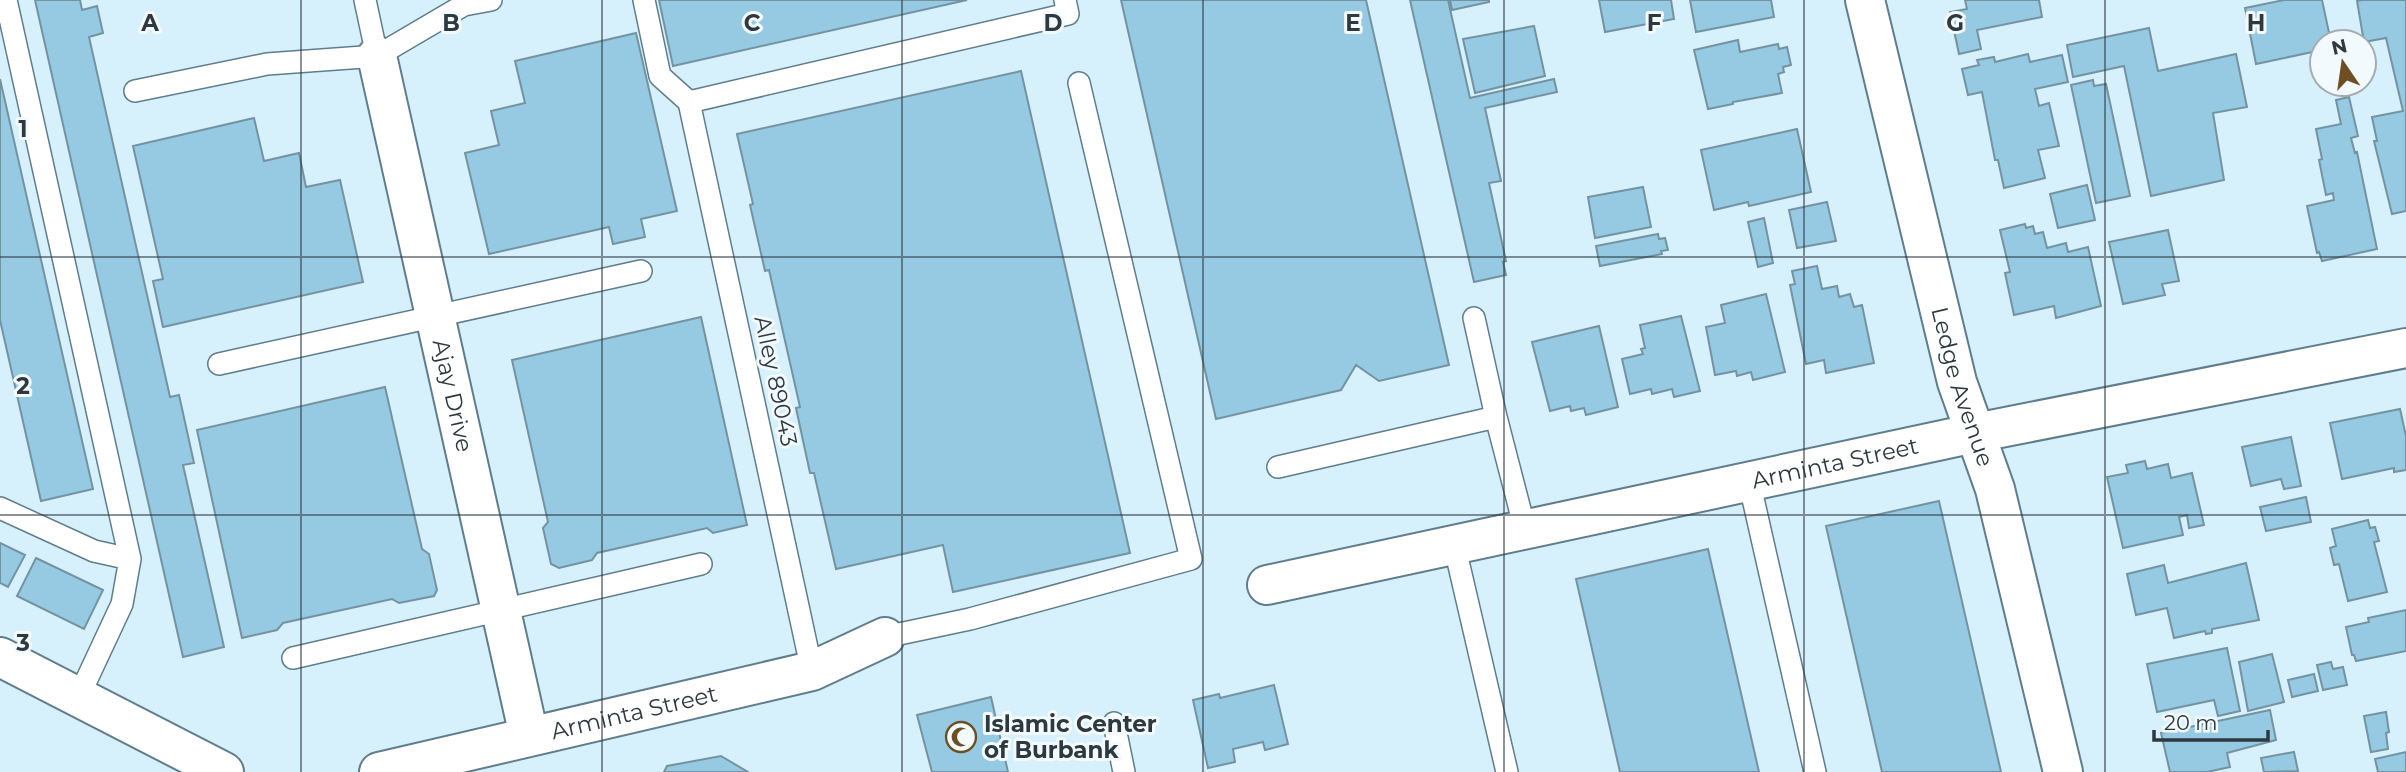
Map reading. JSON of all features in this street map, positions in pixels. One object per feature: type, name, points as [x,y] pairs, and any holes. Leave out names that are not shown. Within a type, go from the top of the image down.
[{"type":"street","name":"Ledge Avenue","points":[[1865,0],[1956,383],[1995,489],[2063,772]]},
{"type":"street","name":"Ajay Drive","points":[[377,56],[529,736]]},
{"type":"street","name":"Arminta Street","points":[[1267,584],[1975,433],[2406,348]]},
{"type":"street","name":"Arminta Street","points":[[379,772],[812,671],[885,637]]},
{"type":"street","points":[[0,657],[225,772]]},
{"type":"lane","points":[[5,0],[130,559],[122,604],[79,696]]},
{"type":"lane","points":[[365,0],[377,56]]},
{"type":"lane","points":[[135,91],[267,64],[377,56],[464,5],[491,0]]},
{"type":"lane","points":[[644,0],[660,76],[690,102],[1068,14],[1065,0]]},
{"type":"lane","points":[[885,637],[970,619],[1191,559],[1079,83]]},
{"type":"lane","name":"Alley 89043","points":[[690,102],[812,671]]},
{"type":"lane","points":[[219,364],[641,271]]},
{"type":"lane","points":[[1474,318],[1525,529]]},
{"type":"lane","points":[[1278,467],[1496,417]]},
{"type":"lane","points":[[1749,481],[1815,772]]},
{"type":"lane","points":[[0,508],[94,551],[130,559]]},
{"type":"lane","points":[[1454,544],[1507,772]]},
{"type":"lane","points":[[293,658],[701,564]]},
{"type":"lane","points":[[1114,723],[1124,772]]},
{"type":"building","points":[[35,0],[80,0],[82,10],[97,6],[103,33],[89,37],[170,397],[179,395],[194,463],[183,465],[224,647],[183,657]]},
{"type":"building","points":[[659,0],[967,0],[673,66]]},
{"type":"building","points":[[1121,0],[1366,0],[1449,365],[1379,381],[1356,365],[1341,390],[1216,419]]},
{"type":"building","points":[[1410,0],[1448,0],[1470,98],[1554,79],[1557,92],[1485,108],[1501,181],[1489,183],[1506,261],[1503,262],[1506,275],[1474,282]]},
{"type":"building","points":[[1450,0],[1489,0],[1489,2],[1452,10]]},
{"type":"building","points":[[1599,0],[1671,0],[1674,19],[1605,32]]},
{"type":"building","points":[[1690,0],[1771,0],[1774,17],[1696,32]]},
{"type":"building","points":[[1965,0],[2039,0],[2042,17],[1977,30],[1981,49],[1959,54],[1950,12],[1967,9]]},
{"type":"building","points":[[2284,0],[2322,0],[2328,28],[2308,28],[2308,53],[2256,64],[2245,8]]},
{"type":"building","points":[[2406,0],[2406,211],[2392,214],[2374,141],[2377,141],[2372,117],[2403,111],[2386,38],[2378,39],[2378,28],[2362,28],[2357,1]]},
{"type":"building","points":[[1534,26],[1545,76],[1475,93],[1463,39]]},
{"type":"building","points":[[2149,28],[2158,71],[2236,54],[2247,107],[2213,113],[2224,180],[2151,196],[2124,66],[2073,77],[2067,45]]},
{"type":"building","points":[[636,33],[677,211],[641,219],[645,237],[613,244],[609,227],[489,254],[465,153],[499,145],[491,111],[525,103],[515,61]]},
{"type":"building","points":[[1738,40],[1740,52],[1778,44],[1779,49],[1787,47],[1791,65],[1783,67],[1784,72],[1778,74],[1782,93],[1708,109],[1694,50]]},
{"type":"building","points":[[2028,54],[2030,62],[2062,55],[2068,82],[2035,89],[2039,106],[2049,103],[2059,146],[2038,150],[2045,178],[2004,188],[1998,160],[1995,160],[1982,92],[1968,95],[1962,69],[1979,65],[1977,60],[1994,57],[1995,62]]},
{"type":"building","points":[[1021,71],[1130,553],[953,592],[943,545],[836,569],[814,473],[810,473],[796,408],[800,407],[769,270],[765,271],[737,134]]},
{"type":"building","points":[[0,79],[93,489],[41,501],[0,320]]},
{"type":"building","points":[[2093,80],[2094,86],[2106,84],[2130,196],[2096,203],[2071,85]]},
{"type":"building","points":[[2349,98],[2358,136],[2351,138],[2355,153],[2357,152],[2377,249],[2322,261],[2319,252],[2317,253],[2307,206],[2334,200],[2333,193],[2326,195],[2316,129],[2341,124],[2336,100]]},
{"type":"building","points":[[254,118],[264,161],[299,153],[306,187],[340,180],[363,282],[163,327],[153,281],[163,279],[133,146]]},
{"type":"building","points":[[1797,129],[1811,192],[1749,206],[1748,202],[1714,210],[1701,150]]},
{"type":"building","points":[[2087,185],[2095,220],[2058,228],[2050,194]]},
{"type":"building","points":[[1643,187],[1651,227],[1595,238],[1588,197]]},
{"type":"building","points":[[1827,202],[1836,241],[1797,248],[1789,210]]},
{"type":"building","points":[[1764,218],[1773,263],[1758,267],[1748,222]]},
{"type":"building","points":[[2025,224],[2026,228],[2033,226],[2035,234],[2043,232],[2047,248],[2066,243],[2068,252],[2088,247],[2101,306],[2056,318],[2054,306],[2014,315],[2005,273],[2010,272],[2000,230]]},
{"type":"building","points":[[2168,230],[2179,281],[2162,284],[2165,295],[2123,304],[2109,242]]},
{"type":"building","points":[[1658,234],[1659,239],[1665,238],[1668,250],[1661,251],[1662,254],[1600,266],[1596,246]]},
{"type":"building","points":[[1817,266],[1822,289],[1837,286],[1839,297],[1850,294],[1854,307],[1862,305],[1874,363],[1826,373],[1824,360],[1806,364],[1790,285],[1795,284],[1792,271]]},
{"type":"building","points":[[1766,294],[1785,372],[1753,380],[1751,372],[1737,376],[1736,371],[1715,375],[1706,327],[1725,323],[1721,305]]},
{"type":"building","points":[[1681,316],[1700,391],[1674,397],[1672,389],[1652,394],[1651,389],[1630,394],[1622,359],[1643,354],[1641,349],[1645,348],[1640,325]]},
{"type":"building","points":[[701,317],[747,525],[713,533],[707,528],[597,553],[592,560],[559,568],[551,564],[543,528],[548,522],[512,360]]},
{"type":"building","points":[[1599,326],[1618,407],[1586,415],[1584,408],[1571,411],[1570,406],[1550,411],[1532,342]]},
{"type":"building","points":[[385,387],[422,549],[429,554],[437,590],[434,596],[399,603],[392,599],[283,623],[277,630],[242,638],[197,430]]},
{"type":"building","points":[[2400,409],[2406,436],[2406,470],[2394,472],[2394,468],[2342,479],[2330,423]]},
{"type":"building","points":[[2291,437],[2301,486],[2284,489],[2281,479],[2251,486],[2242,447]]},
{"type":"building","points":[[2145,461],[2147,469],[2168,464],[2171,478],[2192,473],[2204,525],[2189,528],[2187,515],[2179,517],[2183,535],[2123,548],[2107,477],[2128,473],[2126,465]]},
{"type":"building","points":[[2306,497],[2311,522],[2266,531],[2260,507]]},
{"type":"building","points":[[1939,501],[2001,772],[1882,772],[1826,526]]},
{"type":"building","points":[[2368,520],[2370,528],[2375,527],[2379,541],[2374,542],[2387,592],[2348,601],[2339,564],[2334,565],[2330,548],[2336,546],[2332,529]]},
{"type":"building","points":[[0,543],[25,555],[8,587],[0,583]]},
{"type":"building","points":[[1708,549],[1759,772],[1620,772],[1576,579]]},
{"type":"building","points":[[36,558],[103,590],[84,629],[17,596]]},
{"type":"building","points":[[2246,563],[2259,620],[2212,629],[2212,633],[2206,634],[2205,631],[2174,638],[2167,608],[2136,615],[2127,574],[2164,565],[2168,583]]},
{"type":"building","points":[[2406,610],[2406,651],[2356,661],[2352,655],[2346,627],[2369,622],[2368,618]]},
{"type":"building","points":[[2227,648],[2240,711],[2218,716],[2214,700],[2157,712],[2147,664]]},
{"type":"building","points":[[2272,654],[2284,702],[2248,711],[2239,662]]},
{"type":"building","points":[[2331,662],[2333,669],[2343,667],[2347,685],[2323,690],[2317,665]]},
{"type":"building","points":[[2314,674],[2318,691],[2292,697],[2288,680]]},
{"type":"building","points":[[1274,685],[1288,744],[1265,750],[1263,742],[1233,749],[1235,762],[1208,768],[1193,700],[1219,694],[1220,698]]},
{"type":"building","name":"Islamic Center of Burbank","points":[[991,697],[1008,772],[932,772],[917,715]]},
{"type":"building","points":[[2270,710],[2276,740],[2227,753],[2230,767],[2207,772],[2170,772],[2161,733]]},
{"type":"building","points":[[2386,712],[2388,749],[2371,752],[2364,716]]},
{"type":"building","points":[[2294,752],[2298,771],[2264,772],[2261,758]]},
{"type":"building","points":[[2406,752],[2406,772],[2378,772],[2375,759]]},
{"type":"building","points":[[721,756],[748,772],[664,772],[667,766]]},
{"type":"place","name":"Islamic Center of Burbank","points":[[961,737]]}]
